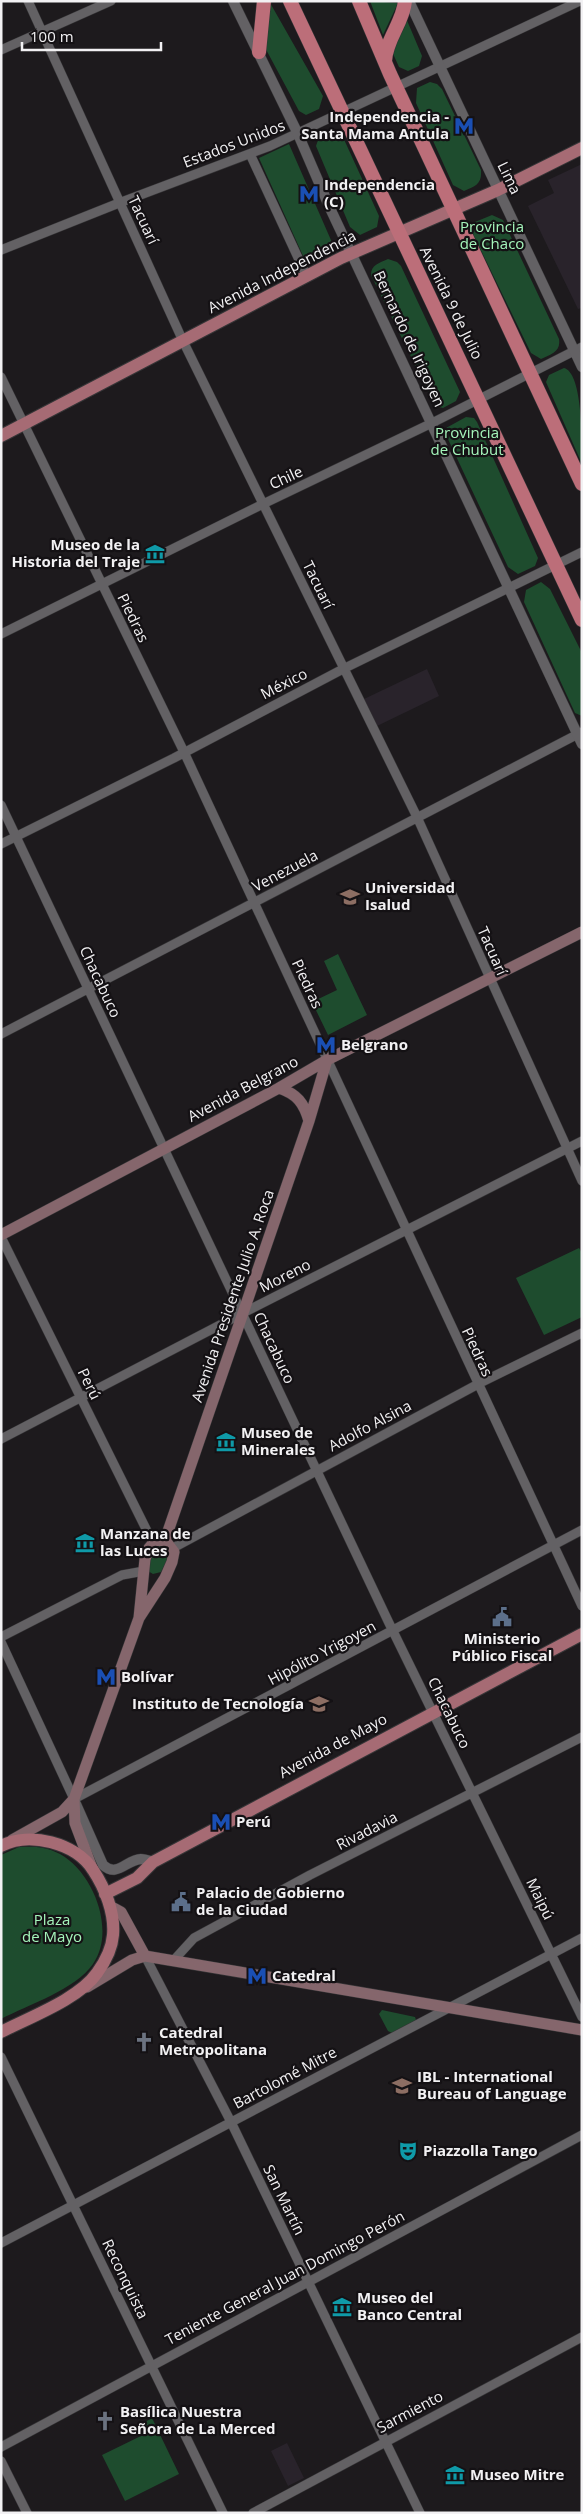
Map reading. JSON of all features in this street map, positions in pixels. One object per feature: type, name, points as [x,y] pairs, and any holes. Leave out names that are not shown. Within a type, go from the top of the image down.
[{"type":"highway","points":[[259,52],[264,1]]},
{"type":"highway","name":"Avenida 9 de Julio","points":[[290,1],[582,620]]},
{"type":"highway","points":[[359,1],[396,87],[582,484]]},
{"type":"highway","points":[[384,61],[388,44],[403,13],[404,1]]},
{"type":"main road","name":"Avenida Independencia","points":[[1,436],[352,254],[498,190],[582,148]]},
{"type":"main road","name":"Avenida Belgrano","points":[[1,1236],[279,1088],[327,1060],[582,932]]},
{"type":"main road","name":"Avenida Presidente Julio A. Roca","points":[[74,1799],[139,1618],[165,1578],[173,1558],[169,1544],[243,1313],[309,1121],[327,1060]]},
{"type":"main road","points":[[279,1088],[298,1097],[305,1108],[309,1121]]},
{"type":"main road","name":"Avenida Presidente Julio A. Roca","points":[[139,1618],[147,1552],[153,1543]]},
{"type":"main road","points":[[153,1543],[169,1544]]},
{"type":"main road","points":[[144,1571],[148,1578],[154,1581],[165,1578]]},
{"type":"main road","name":"Avenida de Mayo","points":[[107,1900],[137,1878],[153,1862],[582,1634]]},
{"type":"main road","points":[[4,1844],[62,1812],[74,1799]]},
{"type":"main road","points":[[74,1799],[74,1820],[107,1900],[113,1936],[110,1951],[97,1973],[83,1989]]},
{"type":"main road","points":[[4,1844],[38,1840],[53,1842],[74,1854],[93,1869]]},
{"type":"main road","points":[[107,1900],[122,1912],[145,1956]]},
{"type":"main road","points":[[1,2032],[83,1989],[132,1960],[145,1956],[582,2030]]},
{"type":"street","name":"Tacuarí","points":[[28,1],[183,341],[417,817],[489,980],[582,1181]]},
{"type":"street","points":[[1,50],[111,1]]},
{"type":"street","name":"Bernardo de Irigoyen","points":[[233,1],[298,134],[507,589],[580,737]]},
{"type":"street","name":"Lima","points":[[409,1],[498,190],[578,349],[582,367]]},
{"type":"street","name":"Estados Unidos","points":[[1,250],[119,202],[250,154],[298,134],[580,1]]},
{"type":"street","points":[[250,154],[307,277]]},
{"type":"street","name":"Chile","points":[[1,634],[263,504],[530,375],[578,349]]},
{"type":"street","name":"Piedras","points":[[1,377],[184,752],[552,1546],[582,1606]]},
{"type":"street","name":"México","points":[[1,844],[343,669],[582,552]]},
{"type":"street","name":"Venezuela","points":[[1,1034],[254,904],[417,817],[580,737]]},
{"type":"street","name":"Chacabuco","points":[[1,805],[317,1470],[433,1712],[474,1792]]},
{"type":"street","name":"Moreno","points":[[1,1440],[243,1313],[582,1141]]},
{"type":"street","name":"Perú","points":[[1,1236],[153,1543]]},
{"type":"street","name":"Adolfo Alsina","points":[[169,1544],[582,1333]]},
{"type":"street","name":"Hipólito Yrigoyen","points":[[74,1799],[582,1530]]},
{"type":"street","points":[[1,1637],[122,1575],[144,1571]]},
{"type":"street","points":[[1,1642],[82,1820],[106,1868],[115,1870],[140,1859],[153,1862]]},
{"type":"street","name":"Rivadavia","points":[[173,1961],[194,1938],[310,1875],[582,1737]]},
{"type":"street","name":"Maipú","points":[[474,1792],[582,2017]]},
{"type":"street","name":"Bartolomé Mitre","points":[[1,2243],[582,1938]]},
{"type":"street","name":"San Martín","points":[[145,1956],[231,2122],[420,2513]]},
{"type":"street","name":"Reconquista","points":[[1,2057],[223,2513]]},
{"type":"street","name":"Teniente General Juan Domingo Perón","points":[[1,2447],[582,2134]]},
{"type":"street","name":"Sarmiento","points":[[253,2513],[582,2337]]},
{"type":"street","points":[[1,2461],[26,2513]]},
{"type":"shaded area","points":[[582,164],[582,308],[578,309],[528,206],[554,193],[548,180]]},
{"type":"shaded area","points":[[427,669],[439,696],[377,726],[364,699]]},
{"type":"shaded area","points":[[287,2443],[304,2478],[288,2486],[271,2451]]},
{"type":"green space","points":[[269,1],[323,96],[319,109],[306,115],[299,111],[262,42]]},
{"type":"green space","points":[[370,1],[398,3],[383,35]]},
{"type":"green space","points":[[406,18],[422,56],[419,66],[408,71],[399,67],[390,47]]},
{"type":"green space","points":[[430,82],[437,84],[442,89],[481,170],[477,184],[464,191],[453,185],[416,103],[417,88]]},
{"type":"green space","points":[[333,128],[342,135],[379,216],[377,227],[360,235],[350,227],[316,146],[320,134]]},
{"type":"green space","points":[[289,144],[334,247],[309,259],[304,258],[259,158]]},
{"type":"green space","name":"Provincia de Chaco","points":[[492,215],[503,220],[559,339],[557,350],[541,359],[531,353],[473,234],[475,222]]},
{"type":"green space","points":[[388,259],[397,262],[401,266],[460,392],[456,401],[443,408],[435,406],[371,275],[374,267]]},
{"type":"green space","points":[[564,368],[570,373],[575,382],[578,395],[582,464],[546,382],[549,375]]},
{"type":"green space","name":"Provincia de Chubut","points":[[466,417],[474,418],[477,422],[538,558],[535,566],[518,574],[508,567],[447,437],[446,428]]},
{"type":"green space","points":[[541,582],[550,589],[582,653],[582,716],[575,713],[524,602],[526,590]]},
{"type":"green space","points":[[338,954],[367,1015],[328,1035],[312,1002],[337,990],[324,961]]},
{"type":"green space","points":[[579,1248],[582,1253],[582,1317],[544,1335],[516,1278]]},
{"type":"green space","points":[[161,1542],[170,1555],[161,1572],[153,1574],[148,1571],[148,1556]]},
{"type":"green space","name":"Plaza de Mayo","points":[[19,1847],[45,1848],[60,1854],[72,1863],[83,1875],[98,1904],[102,1920],[102,1936],[100,1951],[93,1964],[85,1973],[64,1989],[1,2019],[1,1855]]},
{"type":"green space","points":[[382,2010],[415,2017],[416,2020],[392,2033],[388,2031],[379,2014]]},
{"type":"green space","points":[[152,2418],[179,2474],[125,2501],[102,2455],[145,2434],[140,2425]]},
{"type":"place","name":"Independencia - Santa Mama Antula","points":[[464,126]]},
{"type":"place","name":"Independencia (C)","points":[[309,194]]},
{"type":"place","name":"Museo de la Historia del Traje","points":[[155,554]]},
{"type":"place","name":"Universidad Isalud","points":[[350,897]]},
{"type":"place","name":"Belgrano","points":[[326,1045]]},
{"type":"place","name":"Museo de Minerales","points":[[226,1442]]},
{"type":"place","name":"Manzana de las Luces","points":[[85,1543]]},
{"type":"place","name":"Ministerio Público Fiscal","points":[[502,1617]]},
{"type":"place","name":"Bolívar","points":[[106,1677]]},
{"type":"place","name":"Instituto de Tecnología","points":[[319,1704]]},
{"type":"place","name":"Perú","points":[[221,1822]]},
{"type":"place","name":"Palacio de Gobierno de la Ciudad","points":[[181,1902]]},
{"type":"place","name":"Catedral","points":[[257,1976]]},
{"type":"place","name":"Catedral Metropolitana","points":[[144,2042]]},
{"type":"place","name":"IBL - International Bureau of Language","points":[[402,2086]]},
{"type":"place","name":"Piazzolla Tango","points":[[408,2151]]},
{"type":"place","name":"Museo del Banco Central","points":[[342,2307]]},
{"type":"place","name":"Basílica Nuestra Señora de La Merced","points":[[105,2421]]},
{"type":"place","name":"Museo Mitre","points":[[455,2475]]}]
